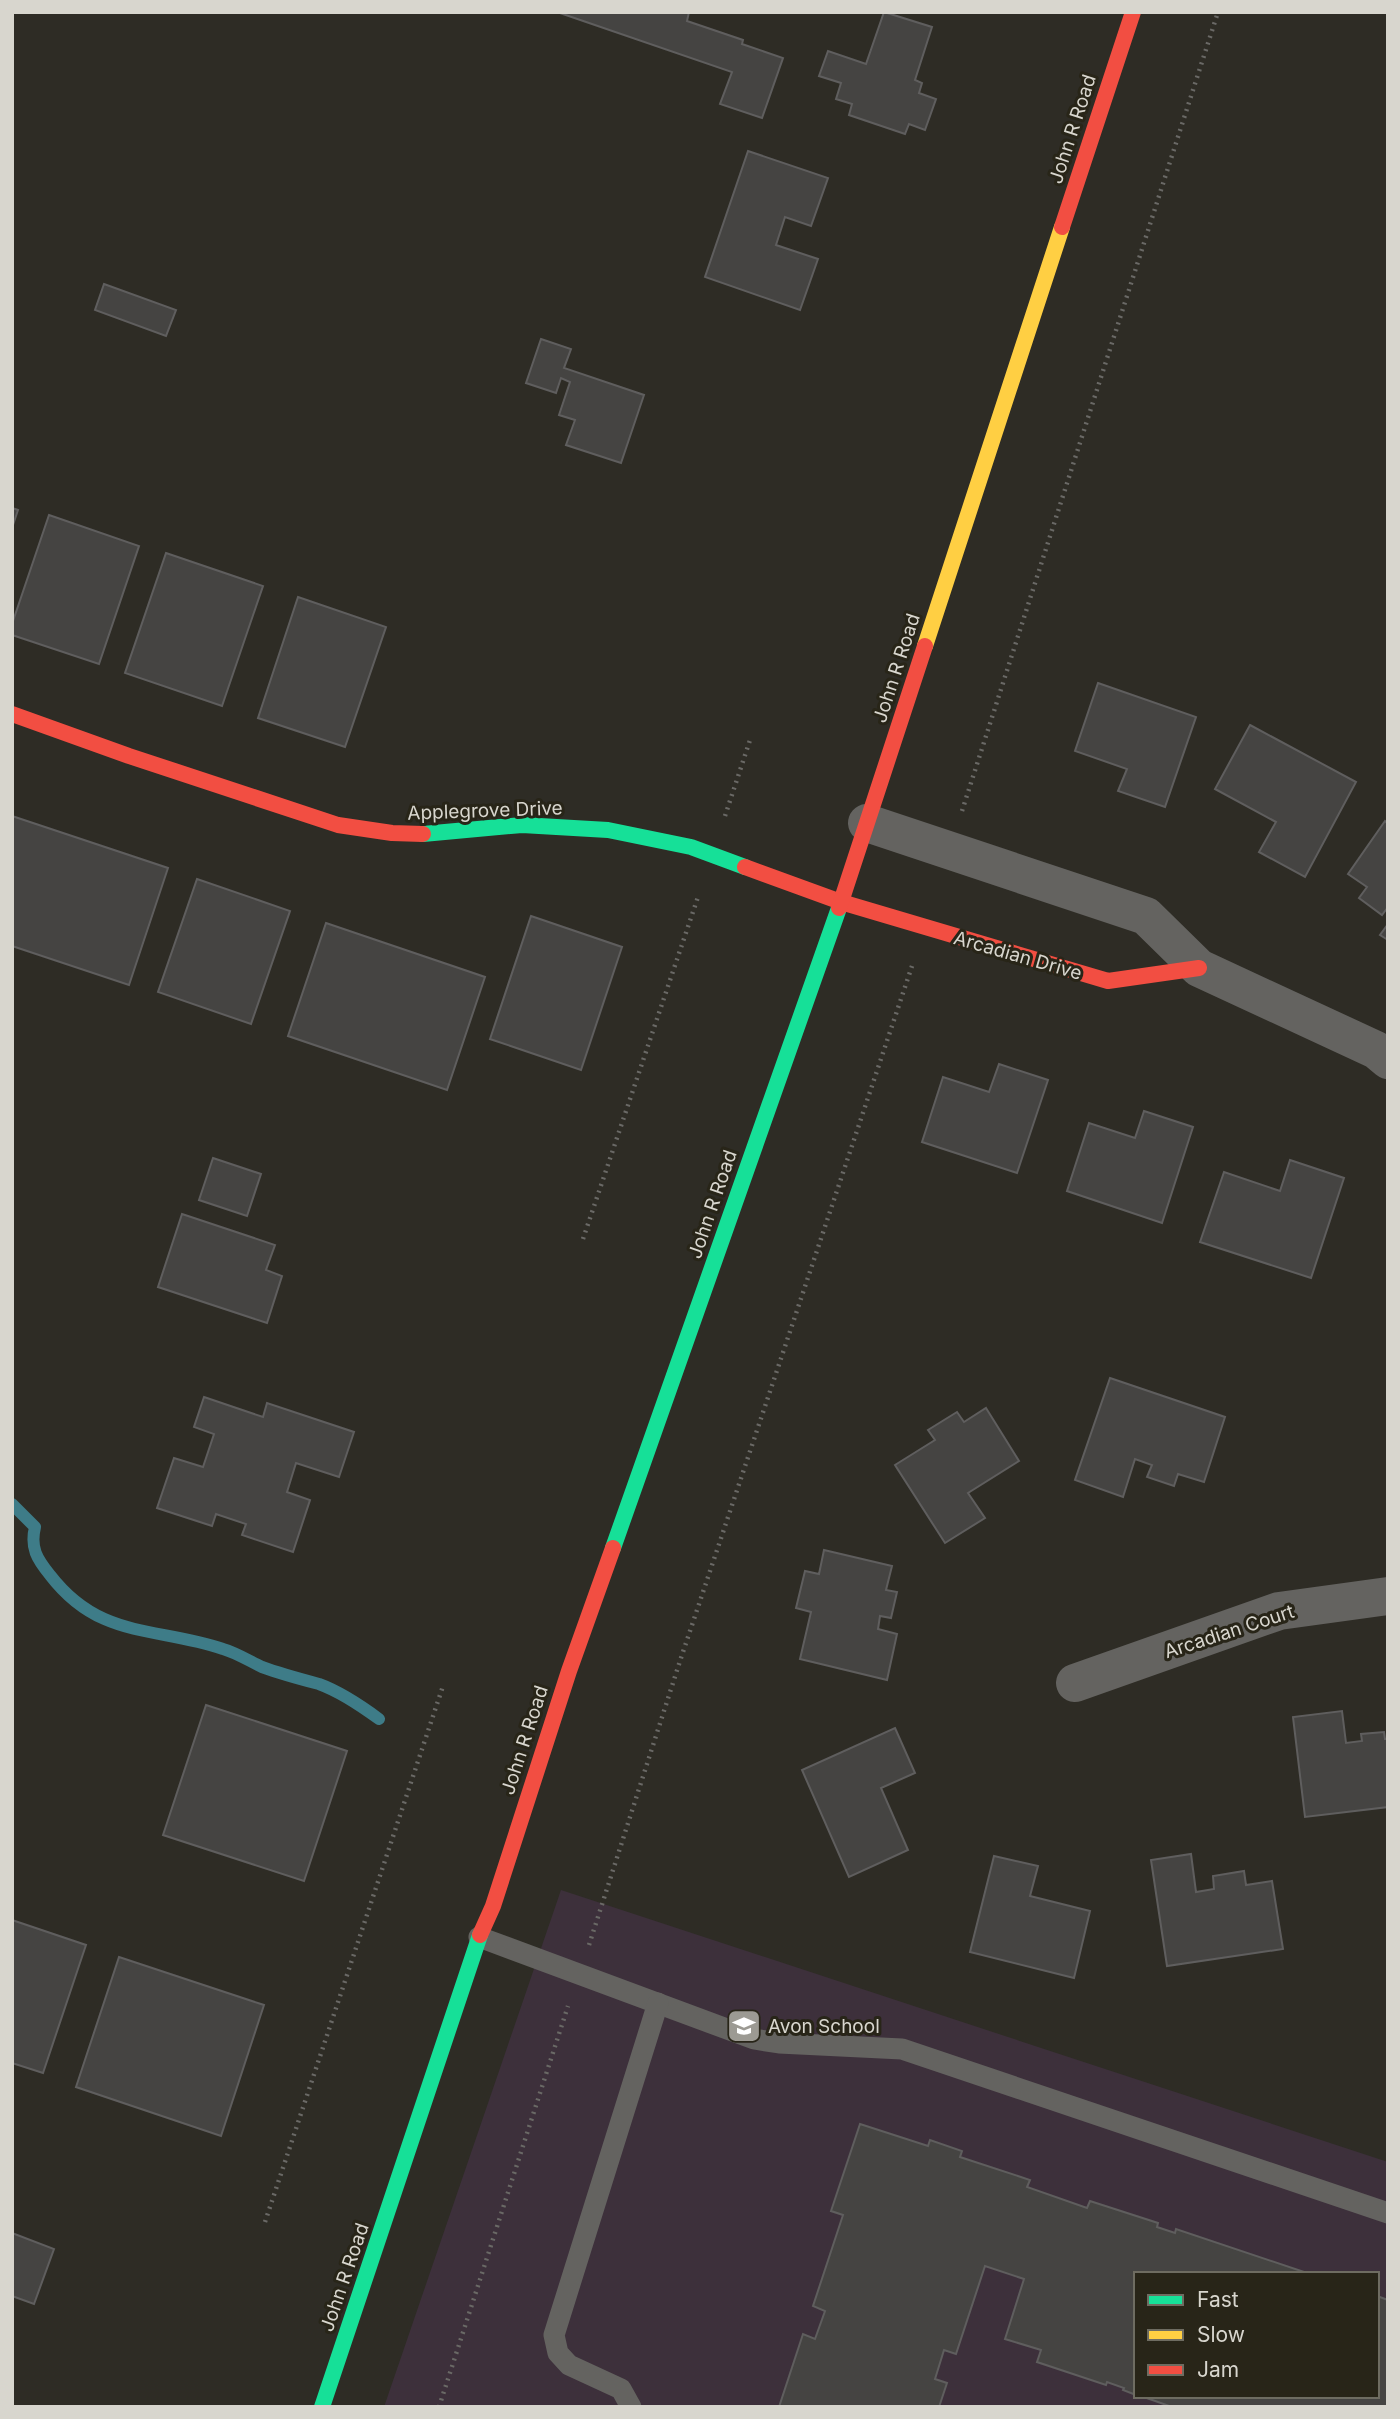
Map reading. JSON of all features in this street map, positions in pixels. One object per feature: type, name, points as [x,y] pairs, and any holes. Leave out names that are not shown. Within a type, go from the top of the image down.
[{"type":"main road","name":"John R Road","points":[[322,2407],[479,1937],[497,1893],[573,1658],[841,902],[1133,12]]},
{"type":"main road","name":"Applegrove Drive","points":[[12,714],[338,825],[392,833],[430,834],[522,825],[608,830],[691,847],[841,902]]},
{"type":"main road","name":"Arcadian Drive","points":[[841,902],[1108,981],[1199,968]]},
{"type":"street","points":[[867,823],[1146,916],[1199,968],[1376,1050],[1388,1060]]},
{"type":"street","name":"Arcadian Court","points":[[1074,1683],[1279,1611],[1388,1596]]},
{"type":"lane","points":[[479,1937],[754,2039],[779,2043],[902,2049],[1388,2213]]},
{"type":"lane","points":[[631,2407],[621,2389],[569,2365],[558,2353],[554,2335],[658,2003]]},
{"type":"path","points":[[949,850],[1218,12]]},
{"type":"path","points":[[583,1239],[751,737]]},
{"type":"path","points":[[439,2407],[689,1635],[926,928]]},
{"type":"path","points":[[265,2222],[443,1686]]},
{"type":"shaded area","name":"Avon School","points":[[561,1890],[1388,2162],[1388,2407],[384,2407]]},
{"type":"building","points":[[557,12],[689,12],[687,21],[743,40],[742,44],[783,58],[762,118],[720,104],[732,72]]},
{"type":"building","points":[[884,12],[932,27],[915,80],[922,83],[919,93],[936,99],[925,130],[909,124],[905,134],[849,115],[852,104],[836,99],[841,83],[819,76],[828,51],[866,64]]},
{"type":"building","points":[[748,151],[828,178],[811,226],[785,217],[776,245],[818,259],[800,310],[705,277]]},
{"type":"building","points":[[104,284],[176,310],[166,336],[95,310]]},
{"type":"building","points":[[541,339],[571,349],[564,368],[644,395],[621,463],[566,445],[575,420],[559,415],[570,382],[561,378],[556,393],[526,383]]},
{"type":"building","points":[[12,508],[18,510],[12,528]]},
{"type":"building","points":[[49,515],[139,546],[99,664],[12,635],[12,624]]},
{"type":"building","points":[[166,553],[263,586],[222,706],[125,673]]},
{"type":"building","points":[[298,597],[386,627],[345,747],[258,718]]},
{"type":"building","points":[[1098,683],[1196,717],[1165,807],[1118,791],[1127,769],[1075,751]]},
{"type":"building","points":[[1250,725],[1356,782],[1305,877],[1259,852],[1276,822],[1215,789]]},
{"type":"building","points":[[12,816],[168,868],[129,985],[12,946]]},
{"type":"building","points":[[1385,821],[1388,824],[1388,907],[1382,915],[1359,898],[1367,887],[1348,874]]},
{"type":"building","points":[[197,879],[290,911],[251,1024],[158,992]]},
{"type":"building","points":[[531,916],[622,947],[581,1070],[490,1039]]},
{"type":"building","points":[[326,923],[485,977],[447,1090],[288,1036]]},
{"type":"building","points":[[1388,924],[1388,940],[1380,935]]},
{"type":"building","points":[[999,1064],[1048,1080],[1017,1173],[922,1142],[943,1077],[989,1092]]},
{"type":"building","points":[[1144,1111],[1193,1127],[1162,1223],[1067,1191],[1089,1123],[1135,1138]]},
{"type":"building","points":[[213,1158],[261,1174],[247,1216],[199,1200]]},
{"type":"building","points":[[1290,1160],[1344,1178],[1311,1278],[1200,1242],[1224,1172],[1280,1191]]},
{"type":"building","points":[[182,1214],[275,1245],[266,1270],[282,1276],[267,1323],[158,1287]]},
{"type":"building","points":[[1110,1378],[1225,1417],[1204,1482],[1178,1474],[1174,1486],[1147,1477],[1152,1465],[1135,1459],[1123,1497],[1075,1480]]},
{"type":"building","points":[[204,1397],[263,1417],[267,1403],[354,1432],[339,1477],[296,1463],[287,1492],[310,1500],[293,1552],[242,1535],[246,1524],[216,1514],[212,1526],[157,1508],[174,1458],[203,1467],[214,1434],[194,1427]]},
{"type":"building","points":[[986,1408],[1019,1461],[968,1493],[985,1518],[945,1543],[895,1465],[935,1440],[928,1430],[957,1412],[964,1422]]},
{"type":"building","points":[[824,1550],[892,1566],[886,1590],[897,1592],[891,1618],[880,1616],[878,1629],[897,1634],[887,1680],[800,1659],[811,1612],[796,1608],[805,1571],[819,1574]]},
{"type":"building","points":[[206,1705],[347,1751],[304,1881],[163,1835]]},
{"type":"building","points":[[1342,1711],[1346,1743],[1362,1741],[1361,1734],[1384,1732],[1385,1739],[1388,1739],[1388,1807],[1305,1817],[1293,1717]]},
{"type":"building","points":[[895,1728],[915,1773],[881,1788],[908,1850],[849,1877],[802,1770]]},
{"type":"building","points":[[1191,1854],[1196,1892],[1214,1889],[1213,1876],[1244,1871],[1246,1885],[1272,1881],[1283,1949],[1167,1966],[1151,1860]]},
{"type":"building","points":[[994,1856],[1038,1866],[1030,1896],[1090,1911],[1074,1978],[970,1952]]},
{"type":"building","points":[[12,1920],[86,1945],[43,2073],[12,2063]]},
{"type":"building","points":[[119,1957],[264,2005],[221,2136],[76,2087]]},
{"type":"building","points":[[860,2124],[928,2146],[930,2140],[962,2151],[960,2157],[1030,2180],[1027,2187],[1087,2208],[1090,2201],[1158,2223],[1157,2227],[1175,2233],[1176,2229],[1304,2272],[1134,2272],[1134,2394],[1107,2382],[1106,2385],[1037,2362],[1041,2350],[1005,2339],[1024,2279],[985,2266],[956,2354],[944,2350],[935,2379],[947,2383],[939,2407],[779,2407],[803,2334],[815,2339],[825,2311],[813,2306],[843,2215],[831,2211]]},
{"type":"building","points":[[12,2233],[54,2249],[34,2304],[12,2296]]},
{"type":"building","points":[[1379,2297],[1388,2300],[1388,2407],[1172,2407],[1147,2398],[1379,2398]]},
{"type":"waterway","points":[[12,1504],[35,1527],[34,1547],[41,1564],[69,1596],[89,1611],[130,1628],[223,1649],[262,1667],[319,1684],[350,1699],[379,1719]]},
{"type":"traffic: fast","points":[[423,834],[522,825],[608,830],[691,847],[745,867]]},
{"type":"traffic: fast","points":[[613,1548],[839,908]]},
{"type":"traffic: fast","points":[[322,2407],[480,1935]]},
{"type":"traffic: slow","points":[[925,646],[1062,227]]},
{"type":"traffic: jam","points":[[1062,227],[1133,12]]},
{"type":"traffic: jam","points":[[839,908],[925,646]]},
{"type":"traffic: jam","points":[[12,714],[338,825],[392,833],[423,834]]},
{"type":"traffic: jam","points":[[745,867],[841,902],[1108,981],[1199,968]]},
{"type":"traffic: jam","points":[[480,1935],[493,1906],[569,1671],[613,1548]]},
{"type":"place","name":"Avon School","points":[[744,2026]]}]
